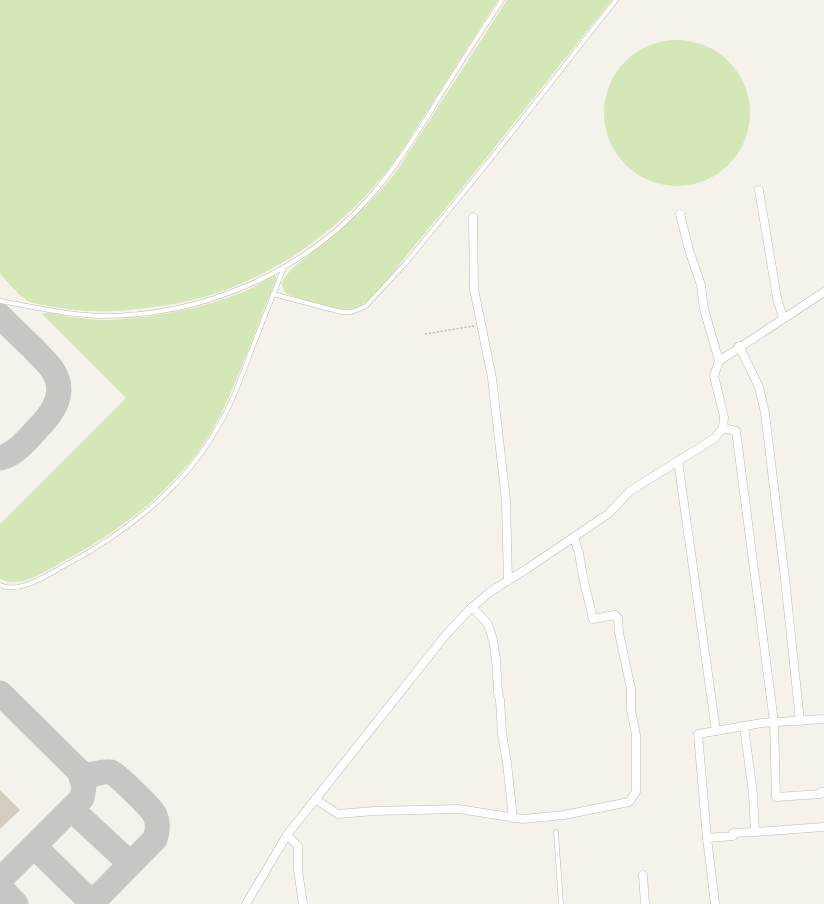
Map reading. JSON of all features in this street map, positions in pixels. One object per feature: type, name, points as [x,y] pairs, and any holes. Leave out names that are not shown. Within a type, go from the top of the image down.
[{"type":"street","points":[[759,190],[777,298],[783,318]]},
{"type":"street","points":[[246,904],[286,835],[444,637],[472,607],[490,592],[574,538],[608,514],[630,491],[715,438],[723,428],[724,417],[714,376],[719,360],[704,309],[701,285],[689,250],[680,214]]},
{"type":"street","points":[[473,217],[474,289],[492,378],[505,494],[508,581]]},
{"type":"street","points":[[719,360],[824,292]]},
{"type":"street","points":[[739,346],[759,387],[765,413],[800,721]]},
{"type":"street","points":[[723,428],[736,432],[774,722],[776,797],[821,794],[821,792],[824,792]]},
{"type":"street","points":[[678,462],[716,731]]},
{"type":"street","points":[[315,799],[338,814],[374,811],[458,809],[523,820],[564,815],[629,802],[636,792],[636,735],[631,710],[631,688],[619,633],[618,618],[615,615],[593,619],[579,553],[574,538]]},
{"type":"street","points":[[472,607],[488,624],[493,640],[496,658],[502,734],[513,818]]},
{"type":"street","points":[[715,904],[707,838],[698,734],[774,722],[824,719]]},
{"type":"street","points":[[744,726],[755,832]]},
{"type":"street","points":[[707,838],[732,836],[732,833],[824,827]]},
{"type":"street","points":[[286,835],[298,846],[298,870],[303,904]]},
{"type":"street","points":[[643,875],[645,904]]},
{"type":"lane","points":[[0,301],[88,315],[103,316],[148,312],[190,305],[219,297],[247,286],[311,250],[344,223],[380,186],[409,145],[502,0]]},
{"type":"lane","points":[[273,294],[341,312],[352,312],[366,306],[405,264],[437,226],[616,0]]},
{"type":"lane","points":[[0,585],[16,587],[25,585],[102,545],[134,522],[168,491],[195,461],[222,421],[242,375],[284,266]]},
{"type":"lane","points":[[556,832],[561,904]]},
{"type":"path","points":[[425,334],[481,324]]},
{"type":"green space","points":[[0,0],[498,0],[395,161],[365,196],[327,232],[285,261],[262,274],[214,294],[147,308],[103,311],[67,309],[32,303],[21,296],[0,274]]},
{"type":"green space","points":[[507,0],[612,0],[462,189],[370,298],[356,308],[341,309],[311,302],[286,293],[282,283],[294,267],[330,239],[357,214],[398,169]]},
{"type":"green space","points":[[670,40],[684,40],[698,43],[718,52],[729,61],[738,72],[747,92],[750,113],[747,134],[738,154],[729,165],[718,174],[698,183],[684,186],[670,186],[656,183],[636,174],[625,165],[616,154],[607,134],[604,120],[604,106],[607,92],[616,72],[625,61],[636,52],[656,43]]},
{"type":"green space","points":[[273,276],[276,276],[276,280],[236,381],[221,414],[208,438],[192,460],[174,480],[154,500],[110,533],[87,548],[33,578],[17,582],[8,582],[0,579],[0,524],[126,398],[42,314],[53,313],[72,317],[105,320],[141,317],[180,311],[236,295]]},
{"type":"building","points":[[0,790],[20,810],[0,829]]},
{"type":"taxiway","points":[[0,316],[47,363],[52,369],[59,385],[57,400],[49,415],[16,450],[0,458]]},
{"type":"taxiway","points":[[0,693],[81,773],[88,775],[111,772],[134,792],[155,815],[157,821],[157,833],[155,839],[91,904]]},
{"type":"taxiway","points":[[0,882],[4,876],[82,798],[84,786],[79,771]]},
{"type":"taxiway","points":[[79,816],[121,855]]},
{"type":"taxiway","points":[[43,855],[83,894]]},
{"type":"taxiway","points":[[0,887],[16,904]]}]
